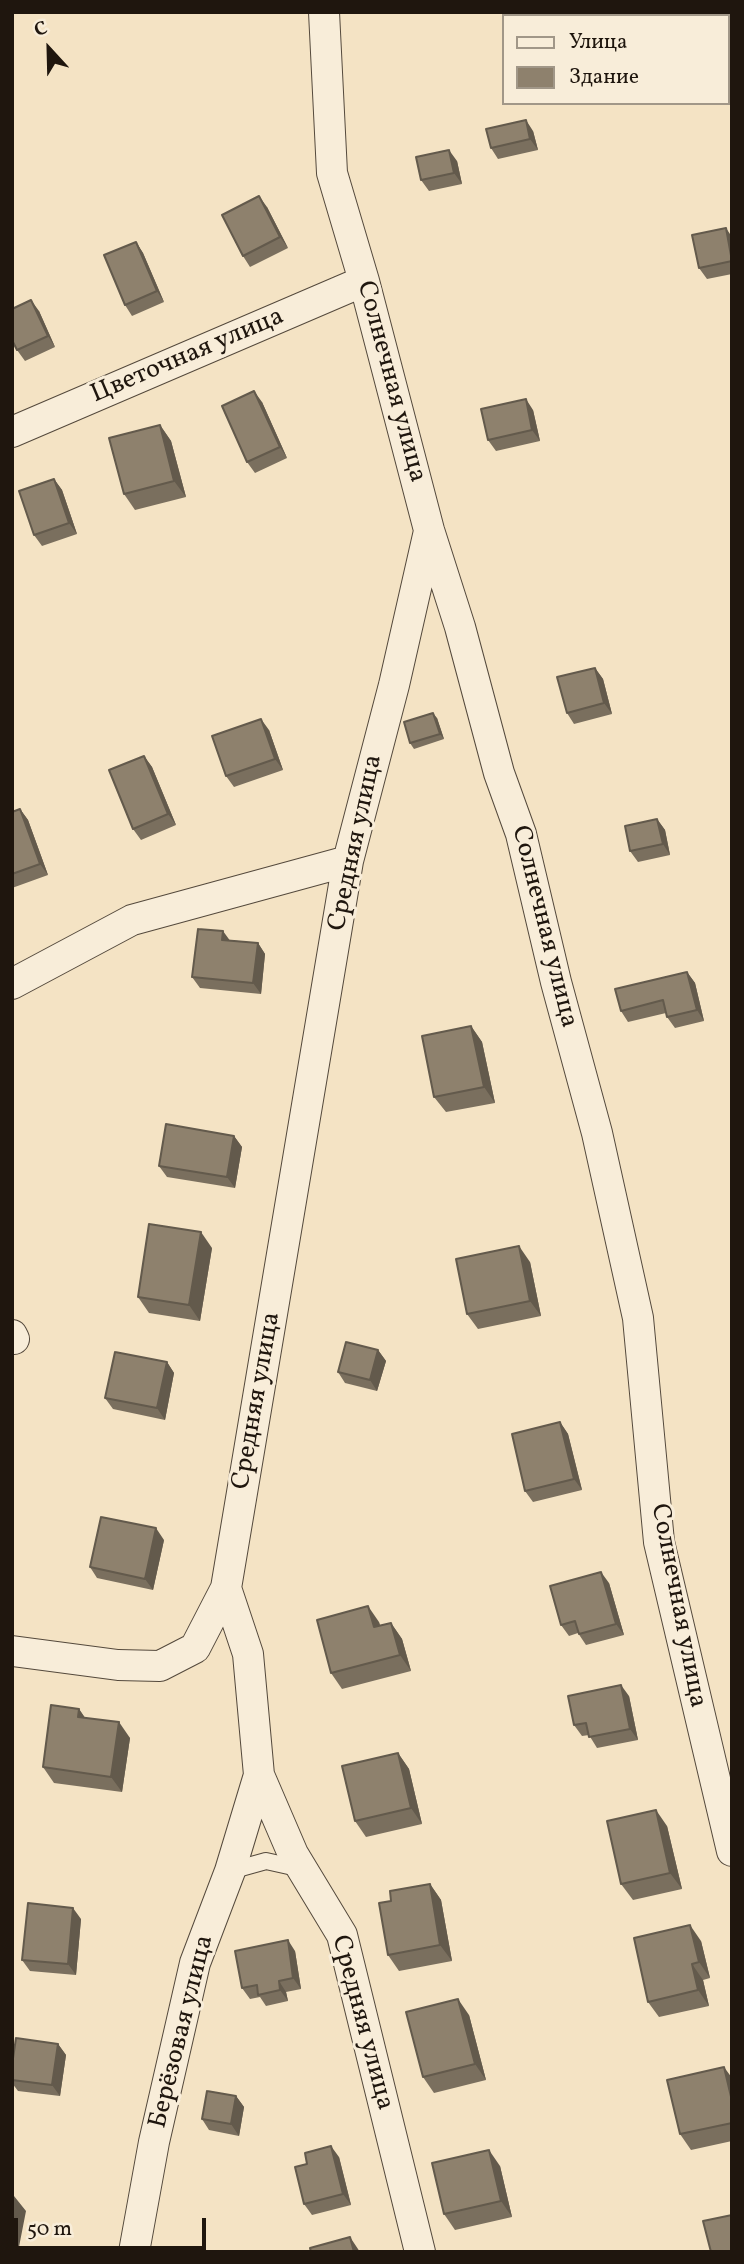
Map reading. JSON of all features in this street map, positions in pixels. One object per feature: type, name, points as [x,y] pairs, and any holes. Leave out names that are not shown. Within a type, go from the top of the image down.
[{"type":"street","name":"Солнечная улица","points":[[324,12],[332,173],[429,530],[460,627],[499,773],[521,834],[556,982],[597,1133],[638,1318],[659,1542],[732,1851]]},
{"type":"street","name":"Цветочная улица","points":[[12,432],[363,281]]},
{"type":"street","name":"Средняя улица","points":[[420,2252],[342,1935],[293,1854],[259,1776],[248,1654],[226,1588],[348,861],[394,685],[429,530]]},
{"type":"street","points":[[12,984],[132,920],[348,861]]},
{"type":"street","points":[[12,1651],[118,1665],[160,1666],[195,1648],[226,1588]]},
{"type":"street","name":"Берёзовая улица","points":[[134,2252],[154,2143],[195,1963],[230,1871],[259,1776]]},
{"type":"lane","points":[[230,1871],[266,1861],[302,1869]]},
{"type":"building","points":[[526,120],[530,139],[491,148],[486,129]]},
{"type":"building","points":[[449,150],[454,173],[421,180],[416,157]]},
{"type":"building","points":[[259,196],[280,237],[243,256],[222,215]]},
{"type":"building","points":[[726,228],[732,261],[699,268],[692,235]]},
{"type":"building","points":[[136,242],[157,291],[125,305],[104,255]]},
{"type":"building","points":[[31,300],[48,336],[17,350],[12,340],[12,309]]},
{"type":"building","points":[[254,391],[280,447],[247,462],[222,406]]},
{"type":"building","points":[[526,399],[532,430],[488,440],[481,409]]},
{"type":"building","points":[[160,425],[174,481],[124,494],[109,438]]},
{"type":"building","points":[[54,479],[69,523],[34,535],[19,491]]},
{"type":"building","points":[[595,668],[604,703],[567,713],[557,677]]},
{"type":"building","points":[[433,713],[440,734],[410,743],[404,722]]},
{"type":"building","points":[[261,719],[275,759],[226,776],[212,736]]},
{"type":"building","points":[[144,756],[168,814],[133,829],[109,770]]},
{"type":"building","points":[[20,809],[40,864],[12,874],[12,812]]},
{"type":"building","points":[[657,819],[663,844],[630,851],[625,826]]},
{"type":"building","points":[[198,929],[223,931],[222,940],[258,943],[253,983],[192,977]]},
{"type":"building","points":[[687,972],[697,1010],[667,1017],[663,1000],[621,1011],[615,989]]},
{"type":"building","points":[[471,1026],[484,1087],[434,1097],[422,1036]]},
{"type":"building","points":[[166,1124],[234,1136],[227,1177],[159,1166]]},
{"type":"building","points":[[149,1224],[201,1232],[189,1305],[138,1297]]},
{"type":"building","points":[[519,1246],[530,1301],[467,1314],[456,1259]]},
{"type":"building","points":[[346,1342],[378,1350],[370,1380],[338,1372]]},
{"type":"building","points":[[115,1352],[167,1362],[157,1408],[105,1398]]},
{"type":"building","points":[[560,1422],[574,1479],[525,1491],[512,1434]]},
{"type":"building","points":[[101,1517],[156,1528],[145,1579],[90,1567]]},
{"type":"building","points":[[601,1572],[616,1624],[579,1634],[575,1621],[561,1625],[550,1586]]},
{"type":"building","points":[[368,1606],[374,1627],[391,1623],[400,1655],[331,1673],[317,1620]]},
{"type":"building","points":[[621,1685],[630,1729],[589,1737],[586,1723],[574,1725],[568,1696]]},
{"type":"building","points":[[51,1705],[79,1709],[78,1717],[119,1722],[111,1777],[43,1767]]},
{"type":"building","points":[[398,1753],[411,1808],[355,1821],[342,1766]]},
{"type":"building","points":[[656,1810],[670,1873],[621,1884],[607,1821]]},
{"type":"building","points":[[430,1884],[440,1945],[388,1955],[379,1903],[391,1901],[390,1891]]},
{"type":"building","points":[[28,1903],[73,1908],[68,1964],[22,1960]]},
{"type":"building","points":[[690,1925],[699,1962],[692,1964],[698,1990],[648,2002],[634,1938]]},
{"type":"building","points":[[288,1940],[293,1978],[279,1981],[280,1990],[258,1995],[257,1985],[242,1988],[235,1951]]},
{"type":"building","points":[[458,1999],[475,2064],[423,2077],[406,2012]]},
{"type":"building","points":[[16,2038],[58,2044],[52,2085],[12,2080]]},
{"type":"building","points":[[724,2067],[732,2101],[732,2123],[680,2134],[667,2080]]},
{"type":"building","points":[[207,2091],[236,2096],[231,2124],[202,2119]]},
{"type":"building","points":[[331,2146],[343,2194],[304,2204],[295,2167],[307,2164],[305,2153]]},
{"type":"building","points":[[489,2150],[501,2201],[444,2214],[432,2163]]},
{"type":"building","points":[[732,2215],[732,2252],[711,2252],[703,2221]]},
{"type":"building","points":[[350,2237],[354,2252],[311,2252],[310,2248]]}]
